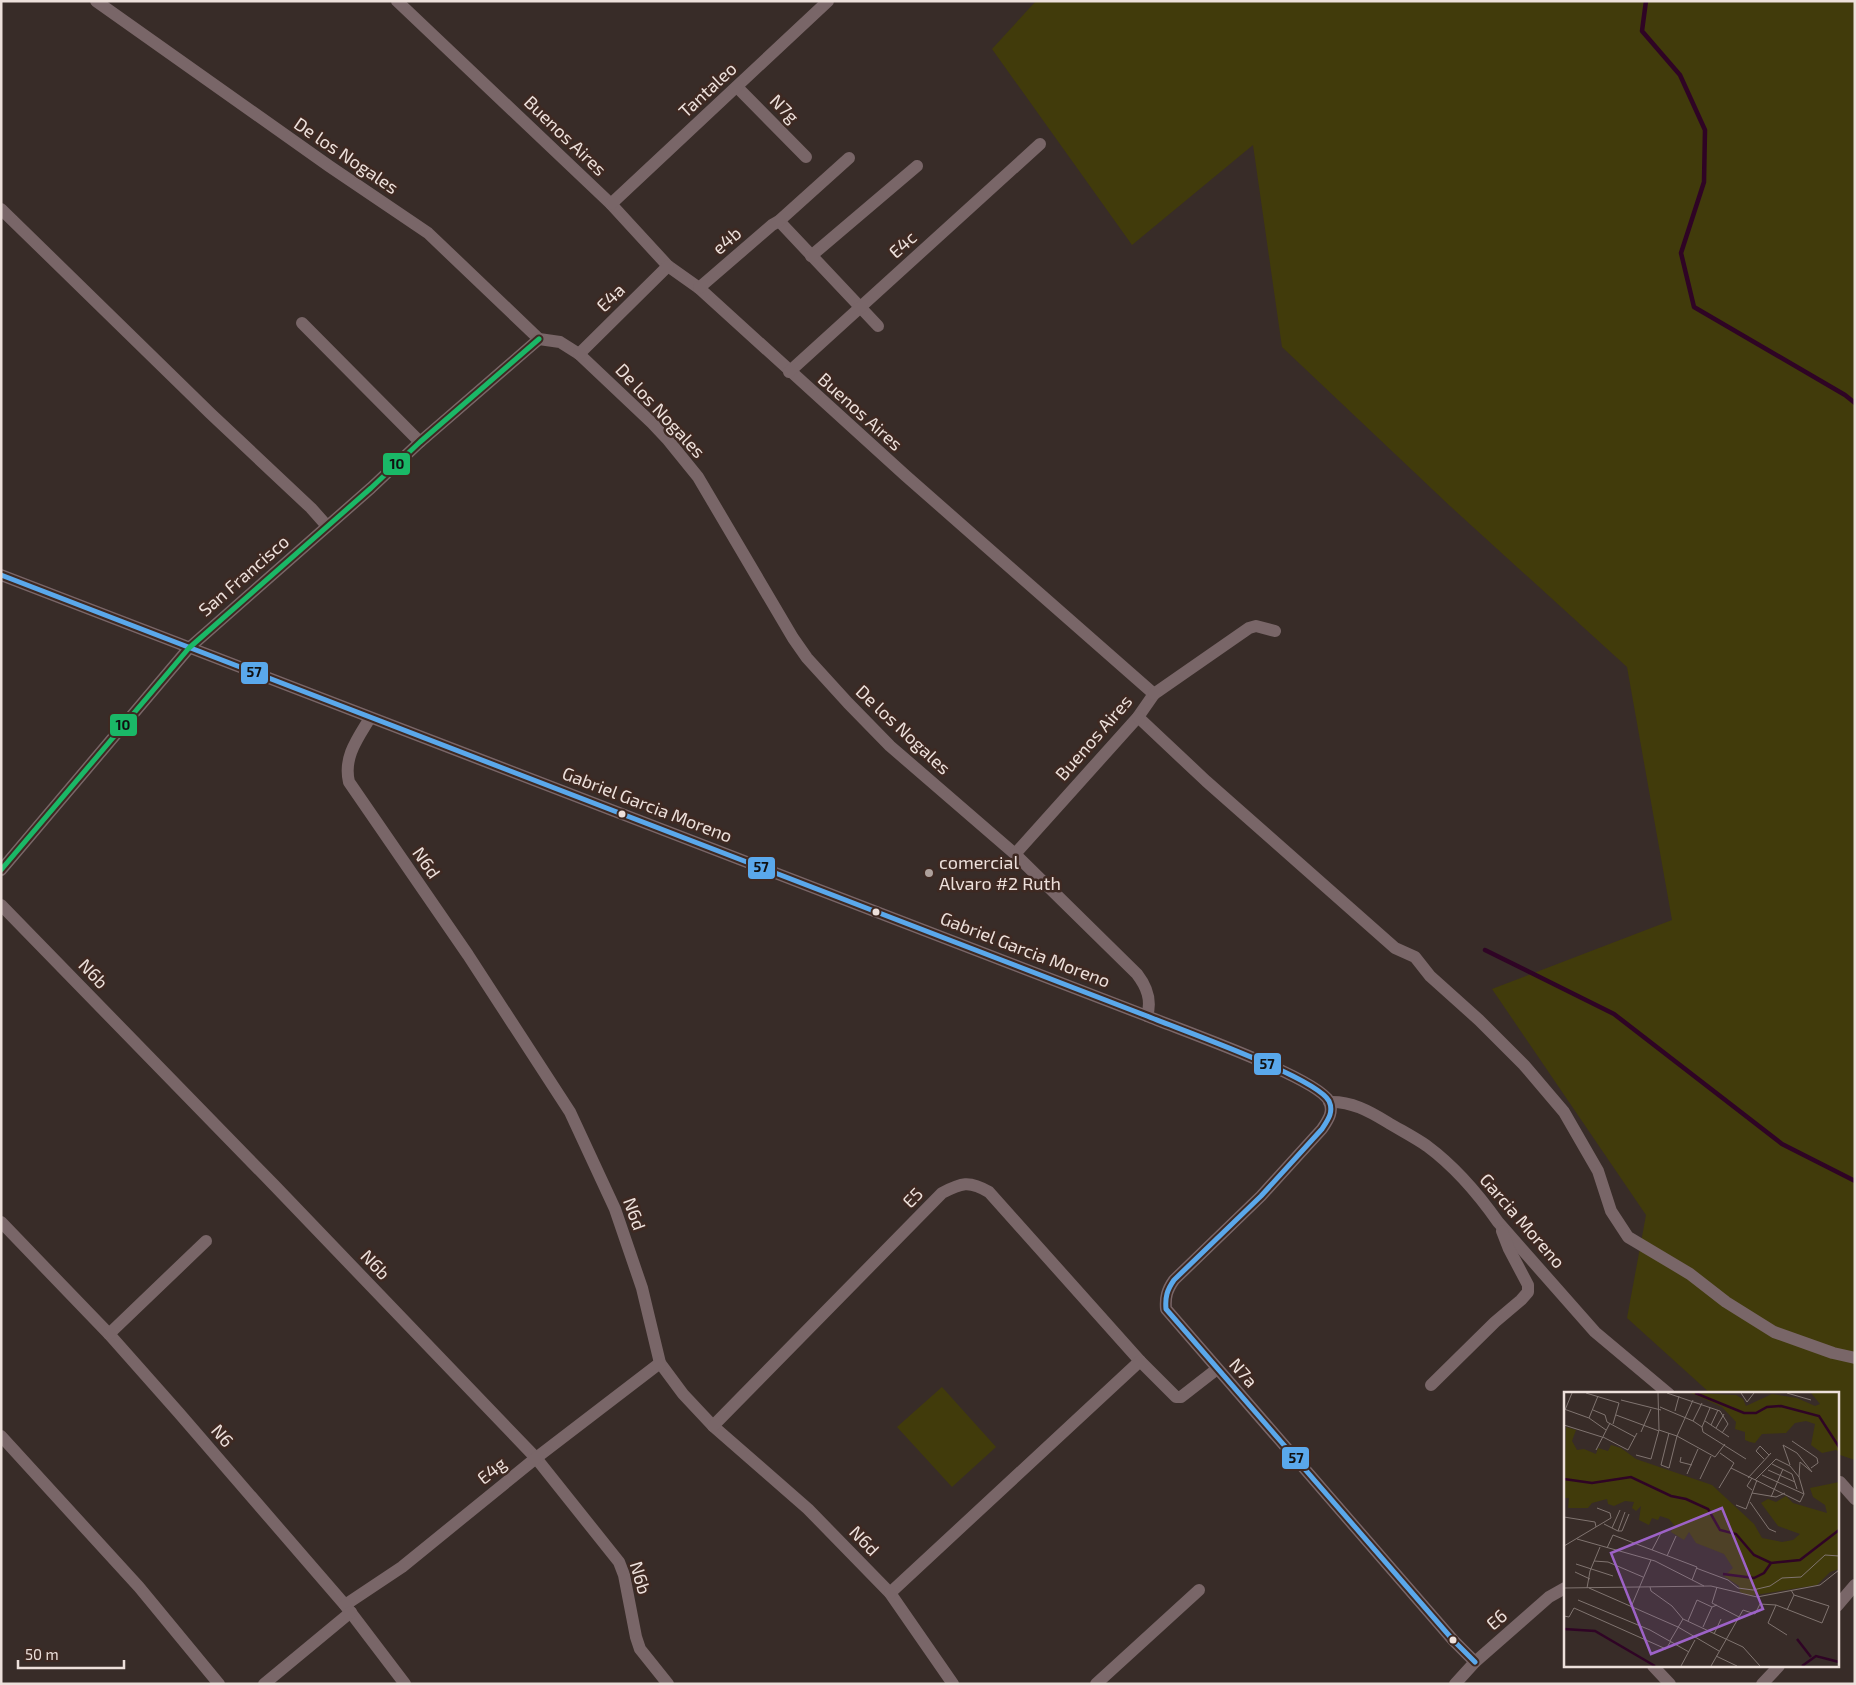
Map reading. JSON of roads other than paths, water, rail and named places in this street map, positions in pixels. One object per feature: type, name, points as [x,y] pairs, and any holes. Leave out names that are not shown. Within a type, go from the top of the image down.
[{"type":"street","name":"De los Nogales","points":[[96,1],[329,166],[428,233],[540,339],[560,342],[578,354],[652,423],[698,477],[793,638],[807,658],[890,746],[1015,854],[1137,974],[1149,997],[1149,1008],[1146,1016]]},
{"type":"street","name":"Buenos Aires","points":[[398,1],[611,204],[668,266],[699,288],[789,372],[1154,694],[1138,716],[1015,854]]},
{"type":"street","name":"Tantaleo","points":[[611,204],[828,1]]},
{"type":"street","name":"N7g","points":[[737,87],[806,157]]},
{"type":"street","name":"E4c","points":[[789,372],[1040,144]]},
{"type":"street","name":"e4b","points":[[699,288],[779,221],[849,158]]},
{"type":"street","points":[[811,256],[917,166]]},
{"type":"street","points":[[1,209],[204,407],[311,508],[326,526]]},
{"type":"street","points":[[779,221],[878,326]]},
{"type":"street","name":"E4a","points":[[578,354],[668,266]]},
{"type":"street","points":[[302,323],[420,442]]},
{"type":"street","name":"San Francisco","points":[[1,870],[189,648],[371,488],[420,442],[540,339]]},
{"type":"street","name":"Gabriel Garcia Moreno","points":[[1,575],[1248,1056],[1306,1082],[1318,1090],[1329,1102]]},
{"type":"street","points":[[1154,694],[1249,628],[1256,626],[1275,631]]},
{"type":"street","points":[[1138,716],[1206,781],[1395,948],[1415,958],[1430,976],[1479,1020],[1524,1066],[1564,1112],[1598,1171],[1612,1211],[1628,1237],[1690,1274],[1726,1302],[1774,1332],[1833,1353],[1855,1358]]},
{"type":"street","name":"N6d","points":[[370,718],[352,747],[346,772],[349,782],[468,955],[570,1112],[615,1209],[642,1288],[660,1363],[683,1394],[713,1426],[808,1509],[890,1593],[953,1684]]},
{"type":"street","name":"N6b","points":[[1,905],[274,1185],[536,1458],[619,1562],[624,1575],[640,1649],[668,1684]]},
{"type":"street","name":"Garcia Moreno","points":[[1329,1102],[1351,1103],[1426,1145],[1442,1158],[1479,1197],[1498,1222],[1595,1332],[1667,1392]]},
{"type":"street","name":"N7a","points":[[1329,1102],[1332,1112],[1330,1118],[1307,1147],[1261,1196],[1181,1273],[1168,1290],[1165,1299],[1166,1309],[1216,1369],[1453,1640],[1475,1662]]},
{"type":"street","name":"E5","points":[[713,1426],[942,1193],[954,1186],[965,1184],[978,1185],[988,1192],[1140,1361],[1176,1397],[1180,1397],[1216,1369]]},
{"type":"street","name":"N6","points":[[1,1222],[109,1334],[348,1608],[405,1684]]},
{"type":"street","points":[[1431,1384],[1528,1292],[1528,1284],[1498,1222]]},
{"type":"street","points":[[109,1334],[206,1241]]},
{"type":"street","points":[[890,1593],[1140,1361]]},
{"type":"street","name":"E4g","points":[[264,1684],[348,1608],[402,1567],[536,1458],[660,1363]]},
{"type":"street","points":[[1,1436],[39,1475],[139,1586],[219,1684]]},
{"type":"street","points":[[1839,1482],[1855,1485]]},
{"type":"street","points":[[1839,1482],[1855,1499]]},
{"type":"street","points":[[1845,1601],[1855,1585]]},
{"type":"street","name":"E6","points":[[1456,1684],[1475,1662],[1549,1597],[1564,1589]]},
{"type":"street","points":[[1096,1684],[1199,1590]]},
{"type":"street","points":[[1655,1668],[1670,1684]]},
{"type":"street","points":[[1762,1684],[1777,1668]]},
{"type":"waterway","points":[[1646,1],[1642,31],[1680,75],[1705,130],[1704,182],[1681,253],[1694,307],[1845,395],[1855,403]]},
{"type":"waterway","points":[[1485,950],[1614,1014],[1782,1144],[1855,1181]]},
{"type":"place","name":"comercial Alvaro #2 Ruth","points":[[929,873]]}]
